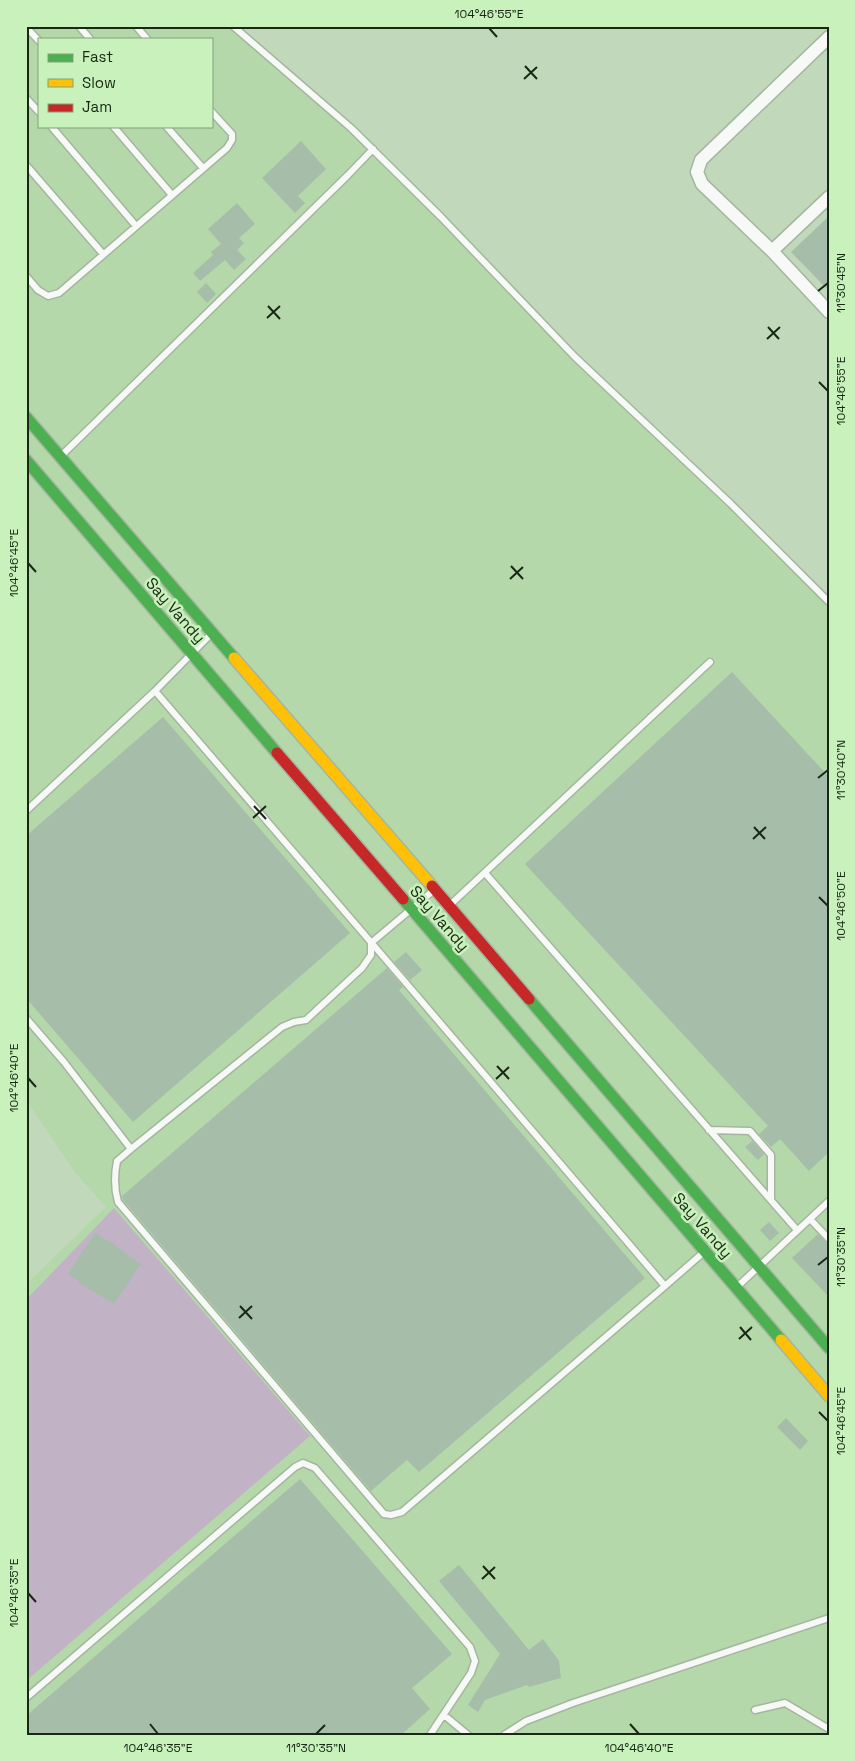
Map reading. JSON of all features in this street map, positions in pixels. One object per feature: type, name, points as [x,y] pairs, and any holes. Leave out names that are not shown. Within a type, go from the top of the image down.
[{"type":"street","points":[[829,37],[701,160],[697,172],[702,184],[772,251],[829,312]]},
{"type":"street","points":[[772,251],[829,197]]},
{"type":"street","name":"Say Vandy","points":[[26,417],[450,906],[829,1348]]},
{"type":"street","name":"Say Vandy","points":[[26,460],[829,1396]]},
{"type":"lane","points":[[80,26],[89,38]]},
{"type":"lane","points":[[136,26],[146,38]]},
{"type":"lane","points":[[233,26],[311,93],[372,149],[441,217],[575,357],[731,504],[829,602]]},
{"type":"lane","points":[[26,27],[38,40]]},
{"type":"lane","points":[[26,98],[38,111]]},
{"type":"lane","points":[[26,276],[38,290],[48,296],[59,293],[227,148],[232,140],[232,134],[212,111]]},
{"type":"lane","points":[[53,128],[136,226]]},
{"type":"lane","points":[[115,128],[172,195]]},
{"type":"lane","points":[[168,128],[203,168]]},
{"type":"lane","points":[[61,456],[348,175],[372,149]]},
{"type":"lane","points":[[26,166],[103,254]]},
{"type":"lane","points":[[26,811],[155,691],[212,633]]},
{"type":"lane","points":[[450,906],[710,662]]},
{"type":"lane","points":[[155,691],[665,1286]]},
{"type":"lane","points":[[485,873],[797,1230]]},
{"type":"lane","points":[[435,890],[371,943],[370,955],[362,968],[306,1020],[282,1027],[116,1161],[114,1177],[118,1202],[384,1514],[391,1515],[402,1512],[705,1251]]},
{"type":"lane","points":[[26,1018],[64,1062],[131,1149]]},
{"type":"lane","points":[[709,1130],[750,1131],[771,1155],[771,1200]]},
{"type":"lane","points":[[736,1288],[829,1201]]},
{"type":"lane","points":[[810,1219],[829,1239]]},
{"type":"lane","points":[[26,1698],[303,1463],[314,1468],[470,1647],[475,1661],[472,1673],[430,1735]]},
{"type":"lane","points":[[504,1735],[526,1721],[573,1703],[829,1618]]},
{"type":"lane","points":[[755,1710],[785,1703],[829,1729]]},
{"type":"lane","points":[[444,1715],[468,1735]]},
{"type":"shaded area","points":[[26,26],[237,26],[280,61],[829,606],[829,1735],[26,1735],[26,1284],[106,1207],[74,1171],[26,1100]]},
{"type":"shaded area","points":[[114,1208],[310,1436],[26,1681],[26,1300]]},
{"type":"building","points":[[301,141],[326,169],[298,196],[305,203],[295,213],[262,178]]},
{"type":"building","points":[[237,203],[255,224],[239,238],[244,243],[237,250],[246,259],[234,270],[225,260],[200,281],[193,273],[213,255],[211,252],[221,244],[208,229]]},
{"type":"building","points":[[829,216],[829,291],[791,252]]},
{"type":"building","points":[[206,283],[216,294],[207,303],[197,292]]},
{"type":"building","points":[[732,672],[829,777],[829,1152],[809,1171],[780,1139],[771,1147],[759,1134],[768,1126],[525,864]]},
{"type":"building","points":[[163,717],[350,933],[133,1122],[26,998],[26,836]]},
{"type":"building","points":[[406,952],[422,970],[410,980],[394,962]]},
{"type":"building","points":[[387,968],[403,987],[399,990],[645,1278],[419,1472],[407,1460],[371,1491],[123,1200],[122,1196]]},
{"type":"building","points":[[752,1141],[764,1154],[758,1160],[745,1147]]},
{"type":"building","points":[[769,1222],[779,1233],[770,1241],[760,1230]]},
{"type":"building","points":[[95,1233],[141,1264],[114,1304],[68,1274]]},
{"type":"building","points":[[818,1234],[829,1246],[829,1297],[792,1258]]},
{"type":"building","points":[[786,1418],[808,1441],[800,1450],[777,1427]]},
{"type":"building","points":[[300,1479],[452,1654],[412,1688],[430,1709],[401,1735],[26,1735],[26,1716]]},
{"type":"building","points":[[459,1565],[529,1650],[543,1639],[559,1661],[561,1678],[529,1687],[527,1685],[485,1700],[478,1712],[468,1705],[500,1654],[439,1581]]},
{"type":"traffic: fast","points":[[26,417],[234,658]]},
{"type":"traffic: fast","points":[[26,460],[277,753]]},
{"type":"traffic: fast","points":[[403,899],[781,1340]]},
{"type":"traffic: fast","points":[[529,999],[829,1348]]},
{"type":"traffic: slow","points":[[234,658],[432,886]]},
{"type":"traffic: slow","points":[[781,1340],[829,1396]]},
{"type":"traffic: jam","points":[[277,753],[403,899]]},
{"type":"traffic: jam","points":[[432,886],[529,999]]}]
